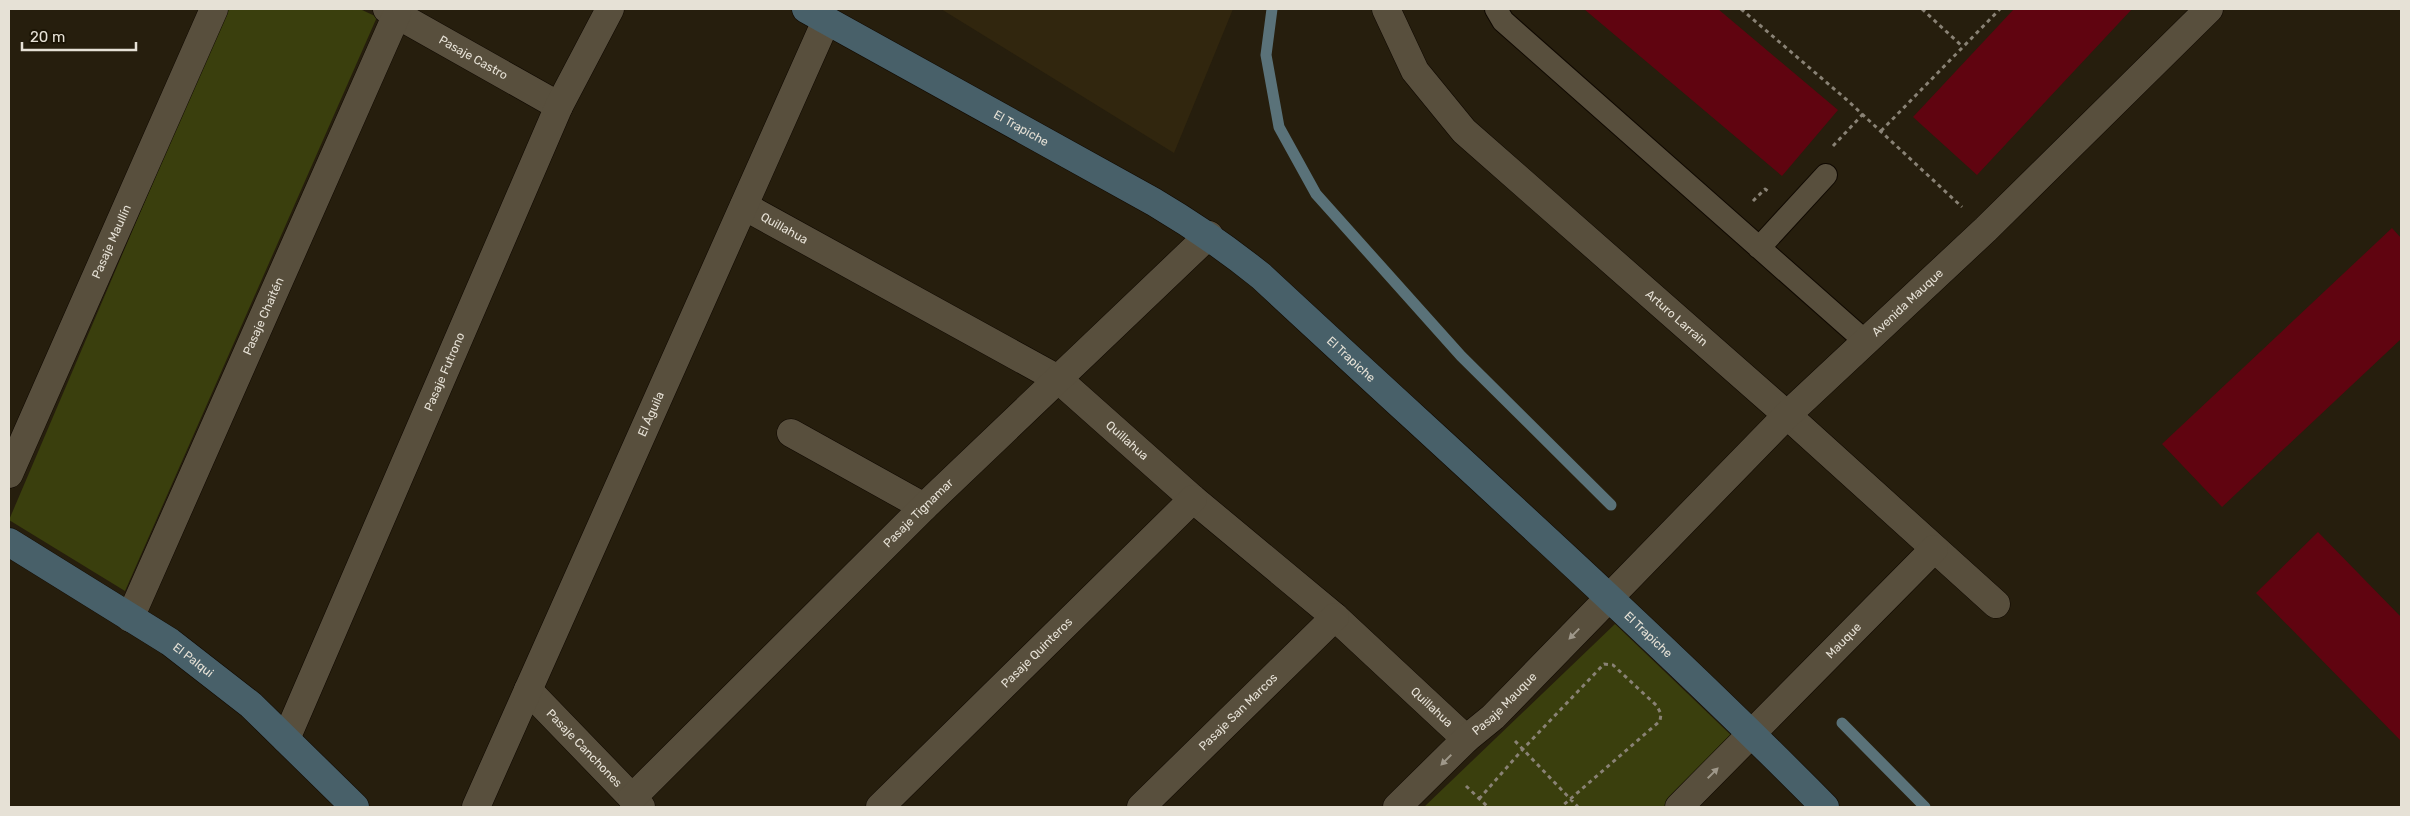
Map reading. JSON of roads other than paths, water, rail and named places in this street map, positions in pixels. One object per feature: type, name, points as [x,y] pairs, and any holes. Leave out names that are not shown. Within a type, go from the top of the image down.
[{"type":"street","name":"Pasaje Maullín","points":[[9,474],[214,9]]},
{"type":"street","name":"Pasaje Futrono","points":[[286,740],[559,106],[610,9]]},
{"type":"street","name":"Arturo Larrain","points":[[1386,9],[1415,71],[1464,132],[1787,415],[1996,604]]},
{"type":"street","name":"Avenida Mauque","points":[[1608,599],[1787,415],[1986,229],[2209,9]]},
{"type":"street","name":"Pasaje Castro","points":[[392,12],[559,106]]},
{"type":"street","name":"Pasaje Chaitén","points":[[130,618],[392,12]]},
{"type":"street","name":"El Águila","points":[[476,807],[744,206],[816,15]]},
{"type":"street","name":"El Trapiche","points":[[816,15],[1154,202],[1209,235],[1261,276],[1753,734],[1825,807]]},
{"type":"street","name":"Quillahua","points":[[744,206],[1058,379],[1193,499],[1335,617],[1466,739]]},
{"type":"street","name":"Pasaje Tignamar","points":[[636,802],[924,507],[1209,235]]},
{"type":"street","points":[[791,433],[924,507]]},
{"type":"street","name":"Pasaje Quinteros","points":[[880,807],[1193,499]]},
{"type":"street","name":"El Palqui","points":[[9,542],[170,642],[251,705],[356,807]]},
{"type":"street","name":"Mauque","points":[[1679,807],[1934,549]]},
{"type":"street","name":"Pasaje Mauque","points":[[1397,807],[1466,739],[1493,717],[1608,599]]},
{"type":"street","name":"Pasaje San Marcos","points":[[1141,807],[1335,617]]},
{"type":"street","name":"Pasaje Canchones","points":[[528,690],[636,802]]},
{"type":"lane","points":[[1496,9],[1502,21],[1866,342]]},
{"type":"lane","points":[[1759,248],[1826,175]]},
{"type":"waterway","points":[[1272,9],[1266,55],[1279,127],[1316,194],[1461,356],[1611,505]]},
{"type":"waterway","points":[[1842,723],[1925,807]]}]
